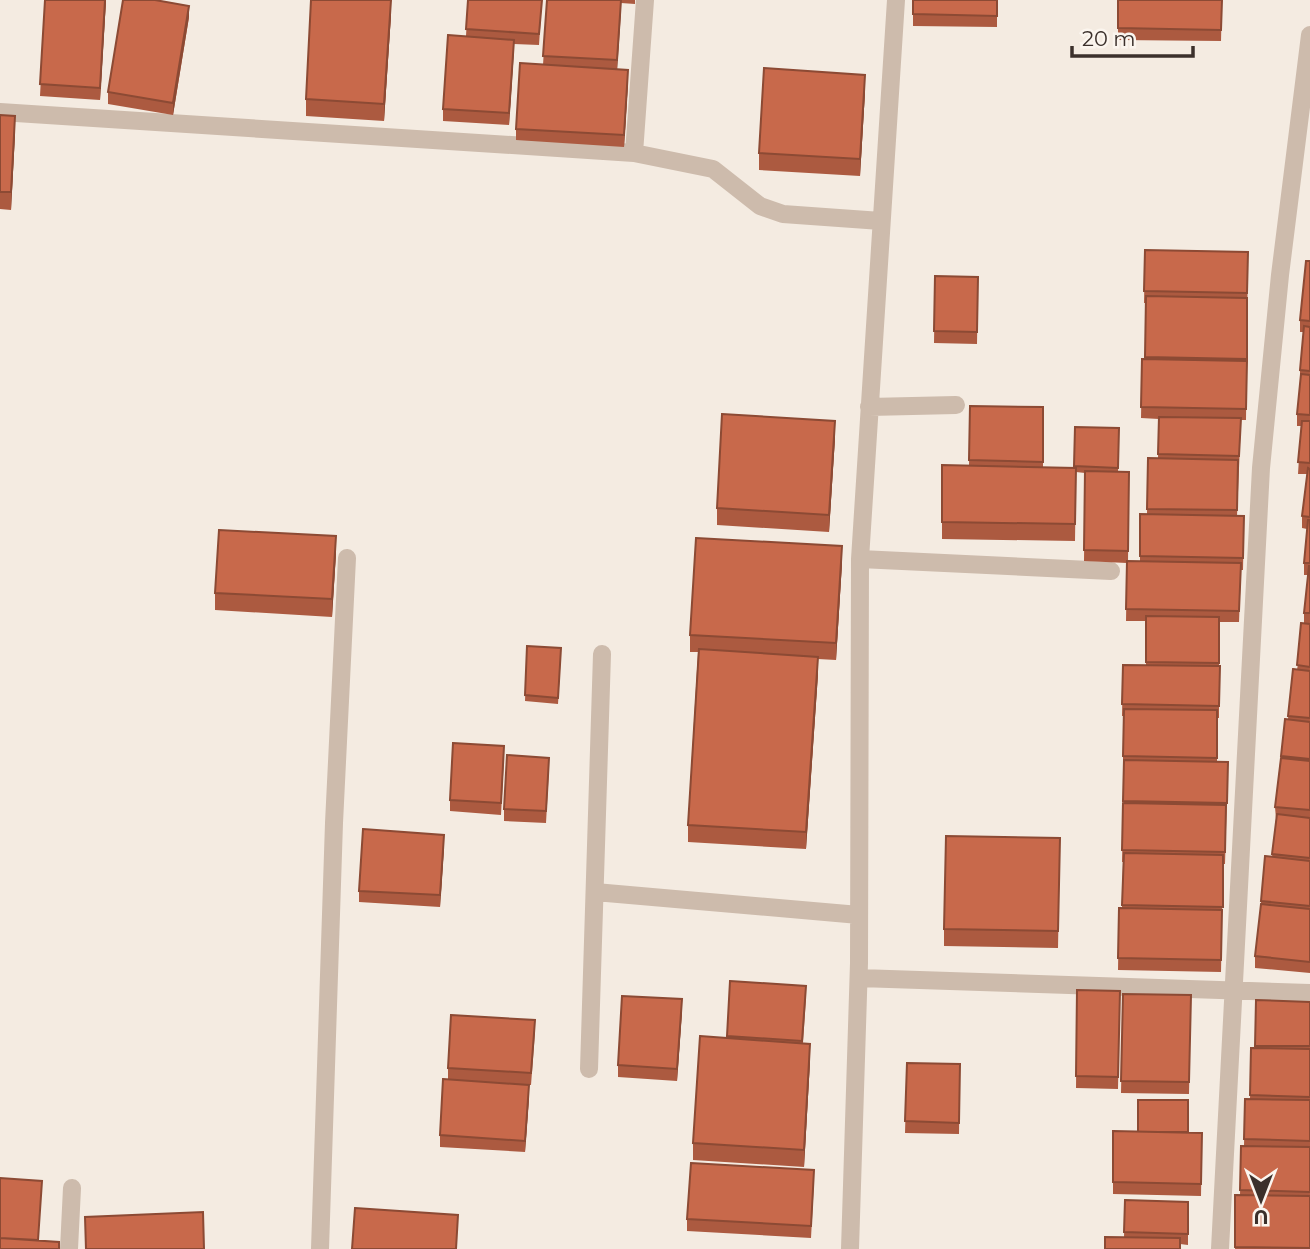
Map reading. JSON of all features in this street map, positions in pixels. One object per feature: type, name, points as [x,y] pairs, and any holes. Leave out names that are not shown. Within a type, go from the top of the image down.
[{"type":"street","points":[[634,153],[645,0]]},
{"type":"street","points":[[850,1249],[859,978],[860,559],[897,0]]},
{"type":"street","points":[[1220,1249],[1261,468],[1280,275],[1310,35]]},
{"type":"street","points":[[0,112],[634,153],[713,169],[769,210],[783,214],[881,221]]},
{"type":"street","points":[[869,407],[956,405]]},
{"type":"street","points":[[320,1249],[334,823],[347,558]]},
{"type":"street","points":[[860,559],[1111,571]]},
{"type":"street","points":[[589,1069],[602,654]]},
{"type":"street","points":[[595,892],[859,915]]},
{"type":"street","points":[[859,978],[1310,993]]},
{"type":"street","points":[[69,1249],[72,1188]]},
{"type":"building","points":[[45,0],[105,0],[100,88],[40,84]]},
{"type":"building","points":[[123,0],[155,0],[189,6],[173,103],[108,92]]},
{"type":"building","points":[[311,0],[391,0],[384,104],[306,99]]},
{"type":"building","points":[[468,0],[542,0],[539,34],[466,29]]},
{"type":"building","points":[[547,0],[621,0],[617,60],[543,56]]},
{"type":"building","points":[[913,0],[997,0],[997,16],[913,14]]},
{"type":"building","points":[[1118,0],[1222,0],[1221,30],[1118,28]]},
{"type":"building","points":[[448,35],[514,40],[509,113],[443,109]]},
{"type":"building","points":[[520,63],[628,70],[624,135],[516,129]]},
{"type":"building","points":[[764,68],[865,75],[860,159],[759,153]]},
{"type":"building","points":[[0,115],[15,116],[11,192],[0,192]]},
{"type":"building","points":[[1145,250],[1248,252],[1247,293],[1144,291]]},
{"type":"building","points":[[1306,261],[1310,261],[1310,321],[1300,320]]},
{"type":"building","points":[[935,276],[978,277],[977,332],[934,331]]},
{"type":"building","points":[[1146,296],[1247,298],[1247,359],[1145,357]]},
{"type":"building","points":[[1304,326],[1310,327],[1310,371],[1300,370]]},
{"type":"building","points":[[1142,359],[1247,361],[1246,409],[1141,407]]},
{"type":"building","points":[[1301,374],[1310,375],[1310,415],[1297,414]]},
{"type":"building","points":[[970,406],[1043,407],[1043,462],[969,460]]},
{"type":"building","points":[[722,414],[835,421],[829,515],[717,508]]},
{"type":"building","points":[[1159,417],[1241,418],[1239,456],[1158,454]]},
{"type":"building","points":[[1302,421],[1310,421],[1310,463],[1298,462]]},
{"type":"building","points":[[1075,427],[1119,428],[1118,468],[1074,466]]},
{"type":"building","points":[[1148,458],[1238,460],[1237,510],[1147,509]]},
{"type":"building","points":[[942,465],[1076,468],[1075,524],[942,522]]},
{"type":"building","points":[[1308,468],[1310,469],[1310,517],[1302,516]]},
{"type":"building","points":[[1085,471],[1129,472],[1128,551],[1084,550]]},
{"type":"building","points":[[1140,514],[1244,516],[1243,558],[1140,556]]},
{"type":"building","points":[[1308,520],[1310,563],[1304,563]]},
{"type":"building","points":[[219,530],[336,536],[332,599],[215,593]]},
{"type":"building","points":[[696,538],[842,546],[836,643],[690,635]]},
{"type":"building","points":[[1127,561],[1241,563],[1239,611],[1126,609]]},
{"type":"building","points":[[1309,566],[1310,613],[1304,613]]},
{"type":"building","points":[[1146,616],[1219,617],[1219,663],[1146,662]]},
{"type":"building","points":[[1301,623],[1310,624],[1310,667],[1297,665]]},
{"type":"building","points":[[527,646],[561,648],[558,698],[525,695]]},
{"type":"building","points":[[699,649],[818,657],[806,832],[688,825]]},
{"type":"building","points":[[1123,665],[1220,666],[1219,706],[1122,704]]},
{"type":"building","points":[[1293,669],[1310,671],[1310,718],[1288,716]]},
{"type":"building","points":[[1124,709],[1217,710],[1217,758],[1123,756]]},
{"type":"building","points":[[1285,719],[1310,722],[1310,759],[1281,756]]},
{"type":"building","points":[[453,743],[504,746],[501,803],[450,800]]},
{"type":"building","points":[[507,755],[549,758],[546,811],[504,809]]},
{"type":"building","points":[[1281,758],[1310,761],[1310,810],[1275,807]]},
{"type":"building","points":[[1124,760],[1228,762],[1227,803],[1123,801]]},
{"type":"building","points":[[1123,803],[1226,805],[1225,852],[1122,850]]},
{"type":"building","points":[[1277,814],[1310,818],[1310,858],[1272,854]]},
{"type":"building","points":[[363,829],[444,835],[440,895],[359,891]]},
{"type":"building","points":[[946,836],[1060,838],[1058,931],[944,929]]},
{"type":"building","points":[[1124,853],[1223,855],[1223,907],[1122,905]]},
{"type":"building","points":[[1265,856],[1310,861],[1310,906],[1261,901]]},
{"type":"building","points":[[1261,904],[1310,909],[1310,962],[1255,956]]},
{"type":"building","points":[[1119,908],[1222,910],[1221,960],[1118,958]]},
{"type":"building","points":[[730,981],[806,986],[802,1041],[727,1036]]},
{"type":"building","points":[[1077,990],[1120,991],[1118,1077],[1076,1076]]},
{"type":"building","points":[[1123,994],[1191,995],[1189,1082],[1121,1081]]},
{"type":"building","points":[[622,996],[682,999],[677,1069],[618,1065]]},
{"type":"building","points":[[1256,1000],[1310,1002],[1310,1046],[1255,1046]]},
{"type":"building","points":[[451,1015],[535,1020],[531,1073],[448,1068]]},
{"type":"building","points":[[700,1036],[810,1044],[804,1150],[693,1143]]},
{"type":"building","points":[[1251,1048],[1310,1049],[1310,1097],[1250,1095]]},
{"type":"building","points":[[907,1063],[960,1064],[959,1123],[905,1121]]},
{"type":"building","points":[[443,1079],[529,1085],[525,1141],[440,1135]]},
{"type":"building","points":[[1245,1099],[1310,1100],[1310,1141],[1244,1139]]},
{"type":"building","points":[[1138,1100],[1188,1100],[1188,1132],[1138,1132]]},
{"type":"building","points":[[1113,1131],[1202,1133],[1201,1184],[1113,1182]]},
{"type":"building","points":[[1241,1146],[1310,1147],[1310,1192],[1240,1190]]},
{"type":"building","points":[[691,1163],[814,1170],[811,1226],[687,1219]]},
{"type":"building","points":[[0,1178],[42,1181],[38,1240],[0,1238]]},
{"type":"building","points":[[1235,1195],[1310,1196],[1310,1248],[1235,1247]]},
{"type":"building","points":[[1125,1200],[1188,1202],[1188,1234],[1124,1232]]},
{"type":"building","points":[[355,1208],[458,1215],[456,1249],[352,1249]]},
{"type":"building","points":[[203,1212],[204,1249],[86,1249],[85,1217]]},
{"type":"building","points":[[1105,1237],[1180,1238],[1180,1249],[1105,1249]]},
{"type":"building","points":[[0,1238],[59,1242],[59,1249],[0,1249]]}]
